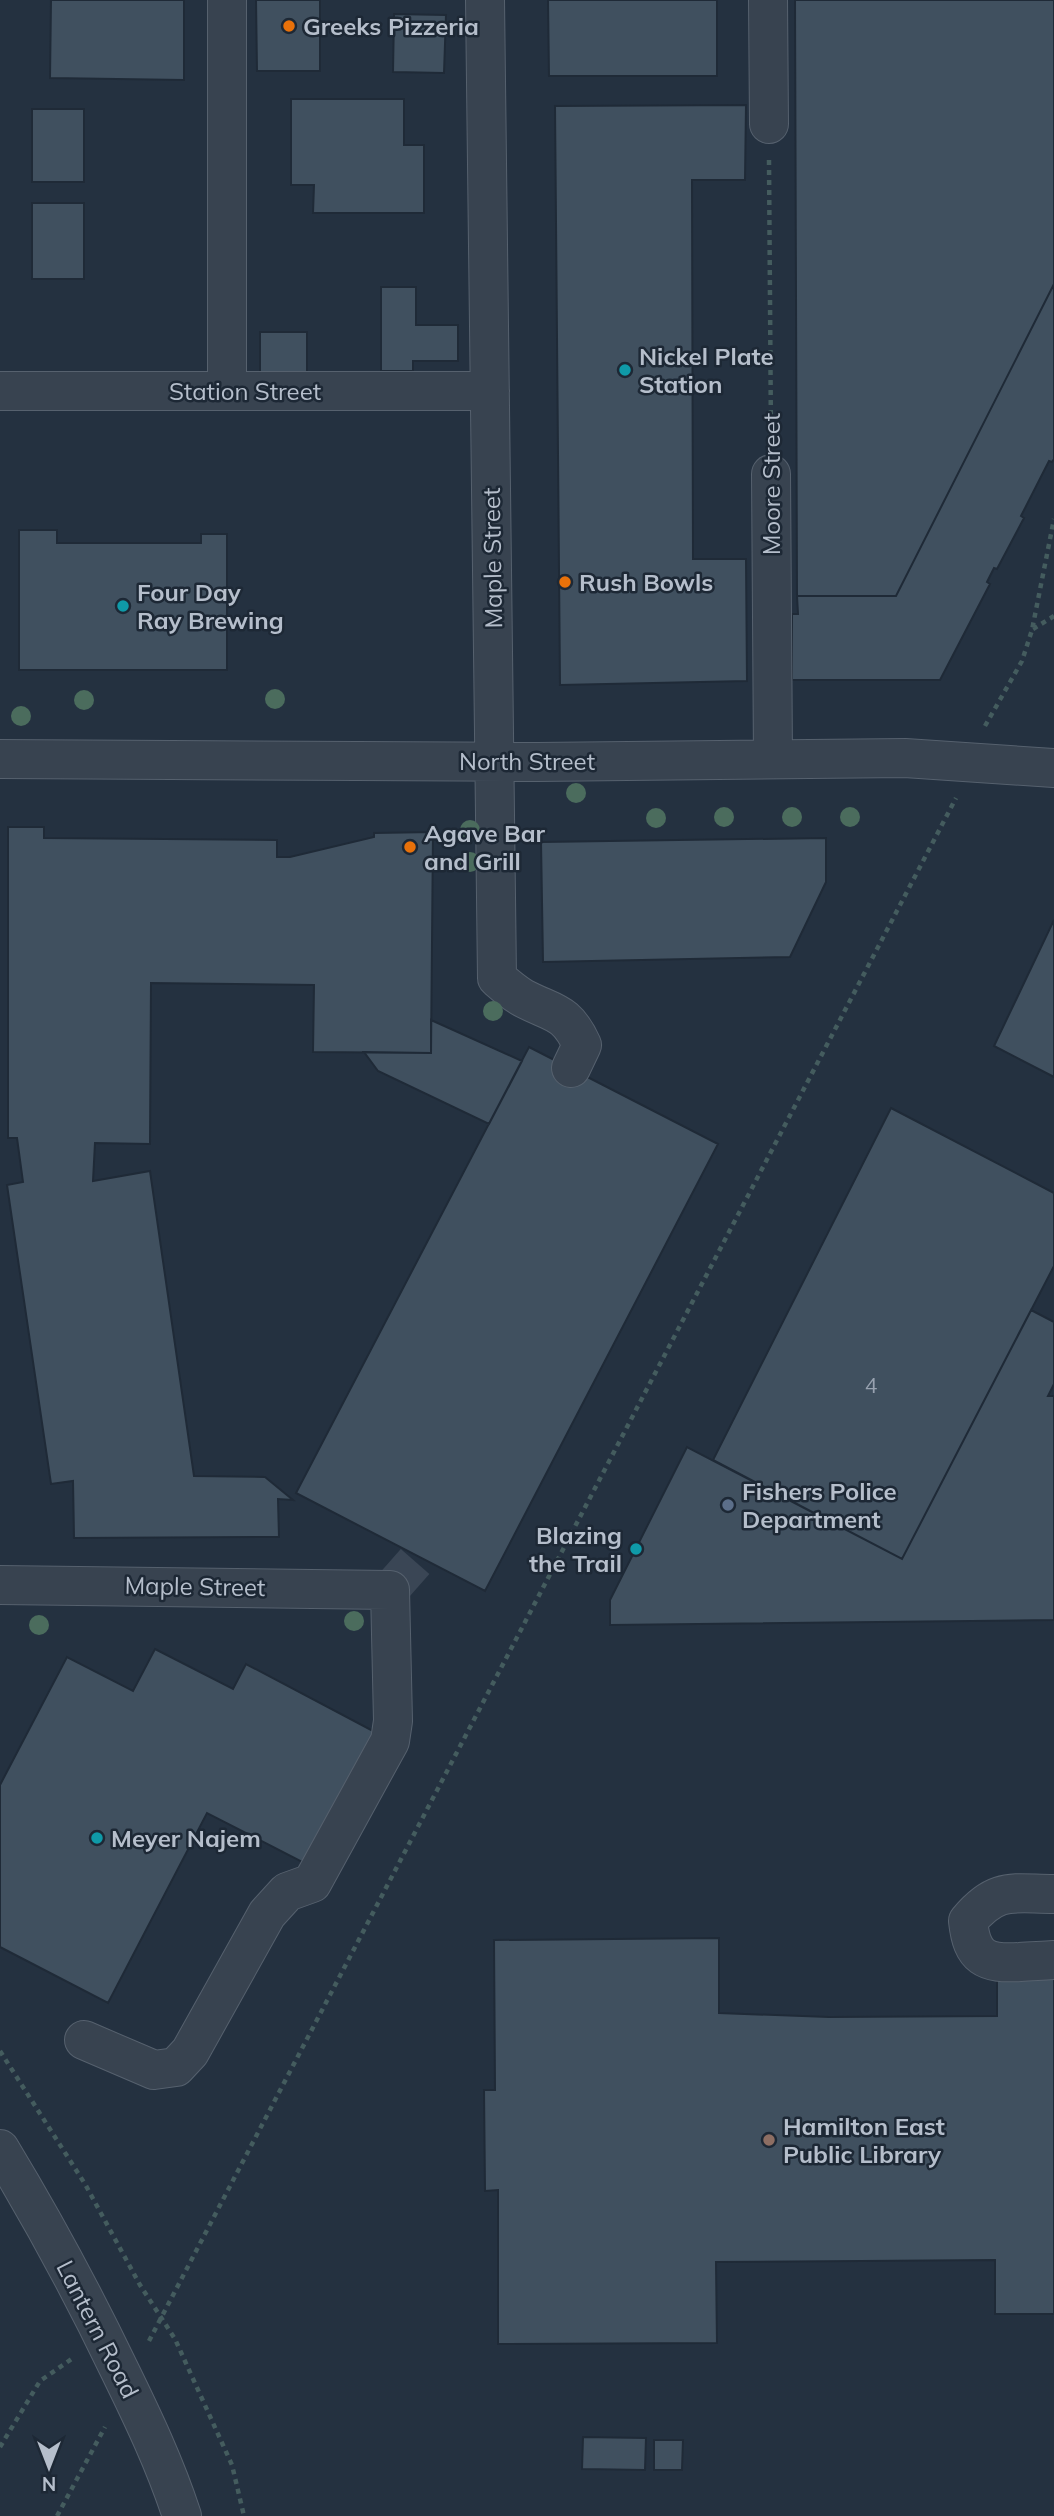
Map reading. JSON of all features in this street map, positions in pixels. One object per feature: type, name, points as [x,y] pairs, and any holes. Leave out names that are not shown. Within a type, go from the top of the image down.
[{"type":"street","points":[[228,0],[228,390]]},
{"type":"street","name":"Maple Street","points":[[485,0],[497,978],[522,997],[561,1014],[567,1021],[582,1045],[571,1068]]},
{"type":"street","points":[[768,0],[769,124]]},
{"type":"street","name":"Station Street","points":[[0,390],[490,391]]},
{"type":"street","name":"Moore Street","points":[[771,474],[773,758]]},
{"type":"street","name":"North Street","points":[[0,759],[494,762],[905,758],[1054,768]]},
{"type":"street","name":"Maple Street","points":[[0,1585],[390,1590],[393,1721],[390,1741],[312,1883],[287,1892],[267,1914],[190,2052],[176,2067],[154,2070],[84,2040]]},
{"type":"street","points":[[1054,1894],[999,1894],[968,1921],[973,1944],[985,1960],[1000,1964],[1054,1960]]},
{"type":"street","name":"Lantern Road","points":[[0,2149],[80,2291],[144,2418],[160,2451],[182,2516]]},
{"type":"path","name":"Moore Street","points":[[769,124],[771,474]]},
{"type":"path","points":[[981,733],[1022,662],[1032,629],[1054,519]]},
{"type":"path","points":[[1032,629],[1054,617]]},
{"type":"path","points":[[146,2348],[961,788]]},
{"type":"path","points":[[0,2051],[85,2184],[160,2318],[175,2339],[223,2443],[235,2477],[244,2516]]},
{"type":"path","points":[[0,2447],[40,2381],[76,2356]]},
{"type":"path","points":[[57,2516],[111,2415]]},
{"type":"building","points":[[51,0],[184,0],[184,80],[50,78]]},
{"type":"building","points":[[256,0],[320,0],[320,71],[257,71]]},
{"type":"building","points":[[548,0],[717,0],[717,76],[549,76]]},
{"type":"building","points":[[795,0],[1054,0],[1054,284],[896,596],[797,596]]},
{"type":"building","points":[[394,14],[446,15],[444,73],[393,72]]},
{"type":"building","points":[[291,99],[404,99],[404,145],[424,145],[424,213],[313,213],[314,185],[291,185]]},
{"type":"building","name":"Nickel Plate Station","points":[[746,105],[745,180],[692,180],[693,559],[746,559],[747,681],[560,685],[555,106]]},
{"type":"building","points":[[32,109],[84,109],[84,182],[32,182]]},
{"type":"building","points":[[32,203],[84,203],[84,279],[32,279]]},
{"type":"building","points":[[1054,284],[1054,459],[1049,461],[1021,516],[1024,518],[997,569],[994,568],[987,582],[990,584],[940,680],[792,680],[792,614],[798,614],[797,596],[896,596]]},
{"type":"building","points":[[381,287],[416,287],[416,325],[458,325],[458,361],[413,361],[413,371],[381,371]]},
{"type":"building","points":[[260,332],[307,332],[307,372],[260,372]]},
{"type":"building","name":"Four Day Ray Brewing","points":[[19,530],[57,530],[57,543],[201,543],[201,534],[227,534],[227,670],[19,670]]},
{"type":"building","points":[[8,827],[44,827],[44,838],[277,840],[277,857],[290,857],[374,837],[374,833],[433,832],[431,1053],[313,1052],[314,985],[151,983],[150,1144],[95,1143],[93,1181],[150,1171],[194,1476],[265,1477],[293,1500],[278,1499],[279,1537],[74,1538],[73,1481],[51,1484],[7,1185],[23,1182],[17,1138],[8,1138]]},
{"type":"building","points":[[826,838],[826,882],[790,957],[543,962],[541,842]]},
{"type":"building","points":[[1054,920],[1054,1077],[994,1046]]},
{"type":"building","points":[[431,1020],[522,1061],[489,1124],[378,1071],[364,1052],[431,1053]]},
{"type":"building","points":[[529,1047],[718,1144],[485,1591],[296,1493]]},
{"type":"building","points":[[891,1108],[1054,1193],[1054,1266],[902,1559],[713,1460]]},
{"type":"building","name":"Fishers Police Department","points":[[1031,1310],[1054,1322],[1054,1384],[1048,1396],[1054,1396],[1054,1620],[610,1625],[610,1600],[687,1447],[902,1559]]},
{"type":"building","name":"Meyer Najem","points":[[155,1649],[233,1689],[246,1664],[375,1732],[306,1864],[207,1813],[108,2003],[0,1947],[0,1785],[67,1657],[133,1691]]},
{"type":"building","name":"Hamilton East Public Library","points":[[719,1938],[719,2013],[829,2017],[997,2016],[997,1965],[1054,1966],[1054,2314],[995,2314],[995,2260],[716,2262],[717,2343],[498,2344],[498,2190],[485,2191],[484,2090],[495,2090],[494,1940]]},
{"type":"building","points":[[583,2437],[646,2438],[645,2470],[582,2469]]},
{"type":"building","points":[[654,2440],[683,2440],[682,2470],[654,2470]]},
{"type":"tunnel","points":[[390,1590],[419,1557]]},
{"type":"place","name":"Greeks Pizzeria","points":[[289,26]]},
{"type":"place","name":"Nickel Plate Station","points":[[625,370]]},
{"type":"place","name":"Rush Bowls","points":[[565,582]]},
{"type":"place","name":"Four Day Ray Brewing","points":[[123,606]]},
{"type":"place","name":"Agave Bar and Grill","points":[[410,847]]},
{"type":"place","name":"Fishers Police Department","points":[[728,1505]]},
{"type":"place","name":"Blazing the Trail","points":[[636,1549]]},
{"type":"place","name":"Meyer Najem","points":[[97,1838]]},
{"type":"place","name":"Hamilton East Public Library","points":[[769,2140]]}]
